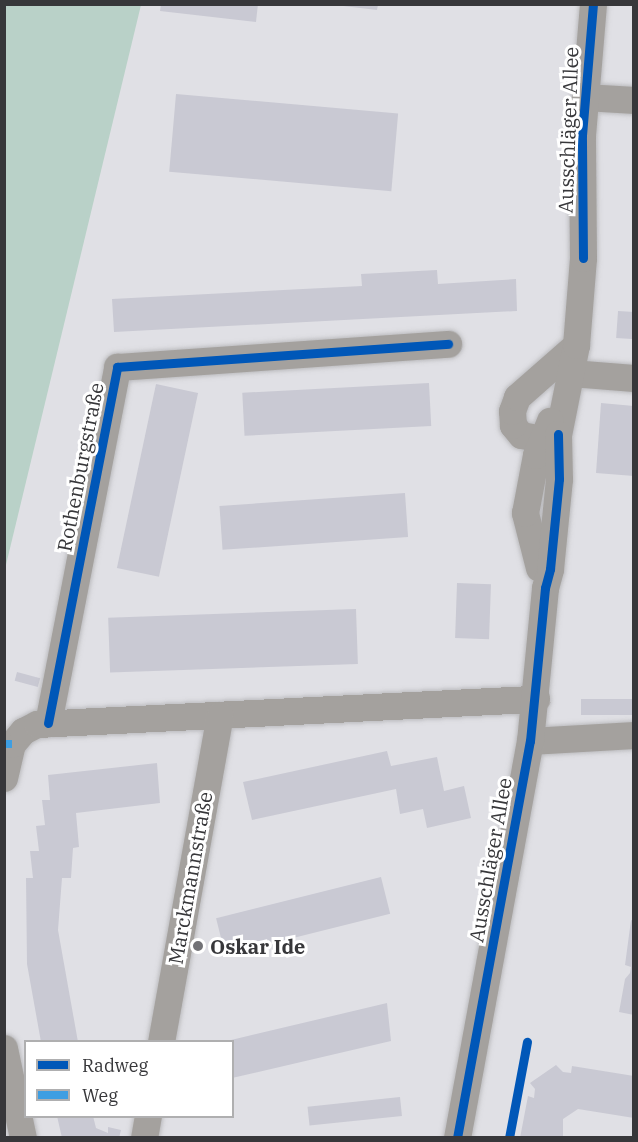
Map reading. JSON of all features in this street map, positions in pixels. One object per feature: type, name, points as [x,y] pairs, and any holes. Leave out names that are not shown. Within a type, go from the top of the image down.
[{"type":"street","name":"Ausschläger Allee","points":[[457,1137],[536,699],[542,578],[559,479],[550,437],[571,373],[576,345],[583,258],[585,97],[593,4]]},
{"type":"street","points":[[585,97],[633,100]]},
{"type":"street","name":"Rothenburgstraße","points":[[48,723],[117,367],[448,344]]},
{"type":"street","points":[[550,437],[517,431],[512,418],[513,405],[576,345]]},
{"type":"street","points":[[539,666],[562,600],[575,467],[571,373],[633,378]]},
{"type":"street","points":[[4,778],[12,744],[28,728],[48,723],[536,699]]},
{"type":"street","name":"Marckmannstraße","points":[[161,1040],[220,715]]},
{"type":"street","points":[[530,741],[633,735]]},
{"type":"street","points":[[4,1048],[23,1137]]},
{"type":"street","points":[[144,1137],[148,1118]]},
{"type":"green space","points":[[4,5],[141,5],[5,569]]},
{"type":"building","points":[[161,4],[258,4],[256,22],[160,11]]},
{"type":"building","points":[[335,5],[378,5],[377,10]]},
{"type":"building","points":[[176,94],[398,113],[391,191],[169,172]]},
{"type":"building","points":[[437,270],[438,284],[516,279],[517,311],[114,332],[112,299],[362,286],[361,274]]},
{"type":"building","points":[[618,311],[634,312],[632,339],[616,338]]},
{"type":"building","points":[[429,383],[431,426],[245,436],[242,393]]},
{"type":"building","points":[[156,384],[198,393],[159,577],[117,568]]},
{"type":"building","points":[[601,403],[634,406],[634,476],[596,473]]},
{"type":"building","points":[[405,493],[408,537],[223,550],[219,506]]},
{"type":"building","points":[[457,583],[491,584],[489,639],[455,638]]},
{"type":"building","points":[[356,609],[358,664],[110,673],[108,618]]},
{"type":"building","points":[[17,672],[40,678],[38,687],[15,681]]},
{"type":"building","points":[[581,699],[634,699],[634,715],[581,715]]},
{"type":"building","points":[[387,751],[391,766],[437,757],[444,791],[464,786],[471,818],[427,828],[423,809],[400,814],[396,789],[252,820],[243,782]]},
{"type":"building","points":[[157,763],[160,803],[76,813],[79,847],[73,848],[71,878],[62,878],[58,930],[78,1040],[41,1040],[27,964],[26,878],[33,878],[30,851],[39,851],[36,826],[45,825],[42,800],[50,800],[48,775]]},
{"type":"building","points":[[381,877],[390,914],[225,955],[216,918]]},
{"type":"building","points":[[631,920],[634,921],[634,1015],[619,1012],[625,979],[631,967],[625,965]]},
{"type":"building","points":[[387,1003],[391,1041],[234,1078],[234,1040],[231,1040]]},
{"type":"building","points":[[556,1065],[563,1072],[571,1073],[572,1066],[634,1076],[634,1118],[578,1109],[563,1119],[563,1138],[520,1138],[528,1096],[534,1098],[535,1089],[530,1083]]},
{"type":"building","points":[[400,1097],[402,1116],[309,1126],[308,1107]]},
{"type":"building","points":[[57,1118],[94,1118],[96,1128],[108,1133],[108,1127],[121,1130],[119,1138],[62,1138]]},
{"type":"marked path","points":[[4,744],[12,744]]},
{"type":"cycle path","points":[[583,258],[582,135],[593,4]]},
{"type":"cycle path","points":[[48,723],[117,367],[448,344]]},
{"type":"cycle path","points":[[457,1138],[530,741],[545,588],[550,569],[559,479],[558,434]]},
{"type":"cycle path","points":[[509,1138],[527,1042]]},
{"type":"place","name":"Oskar Ide","points":[[198,946]]}]
